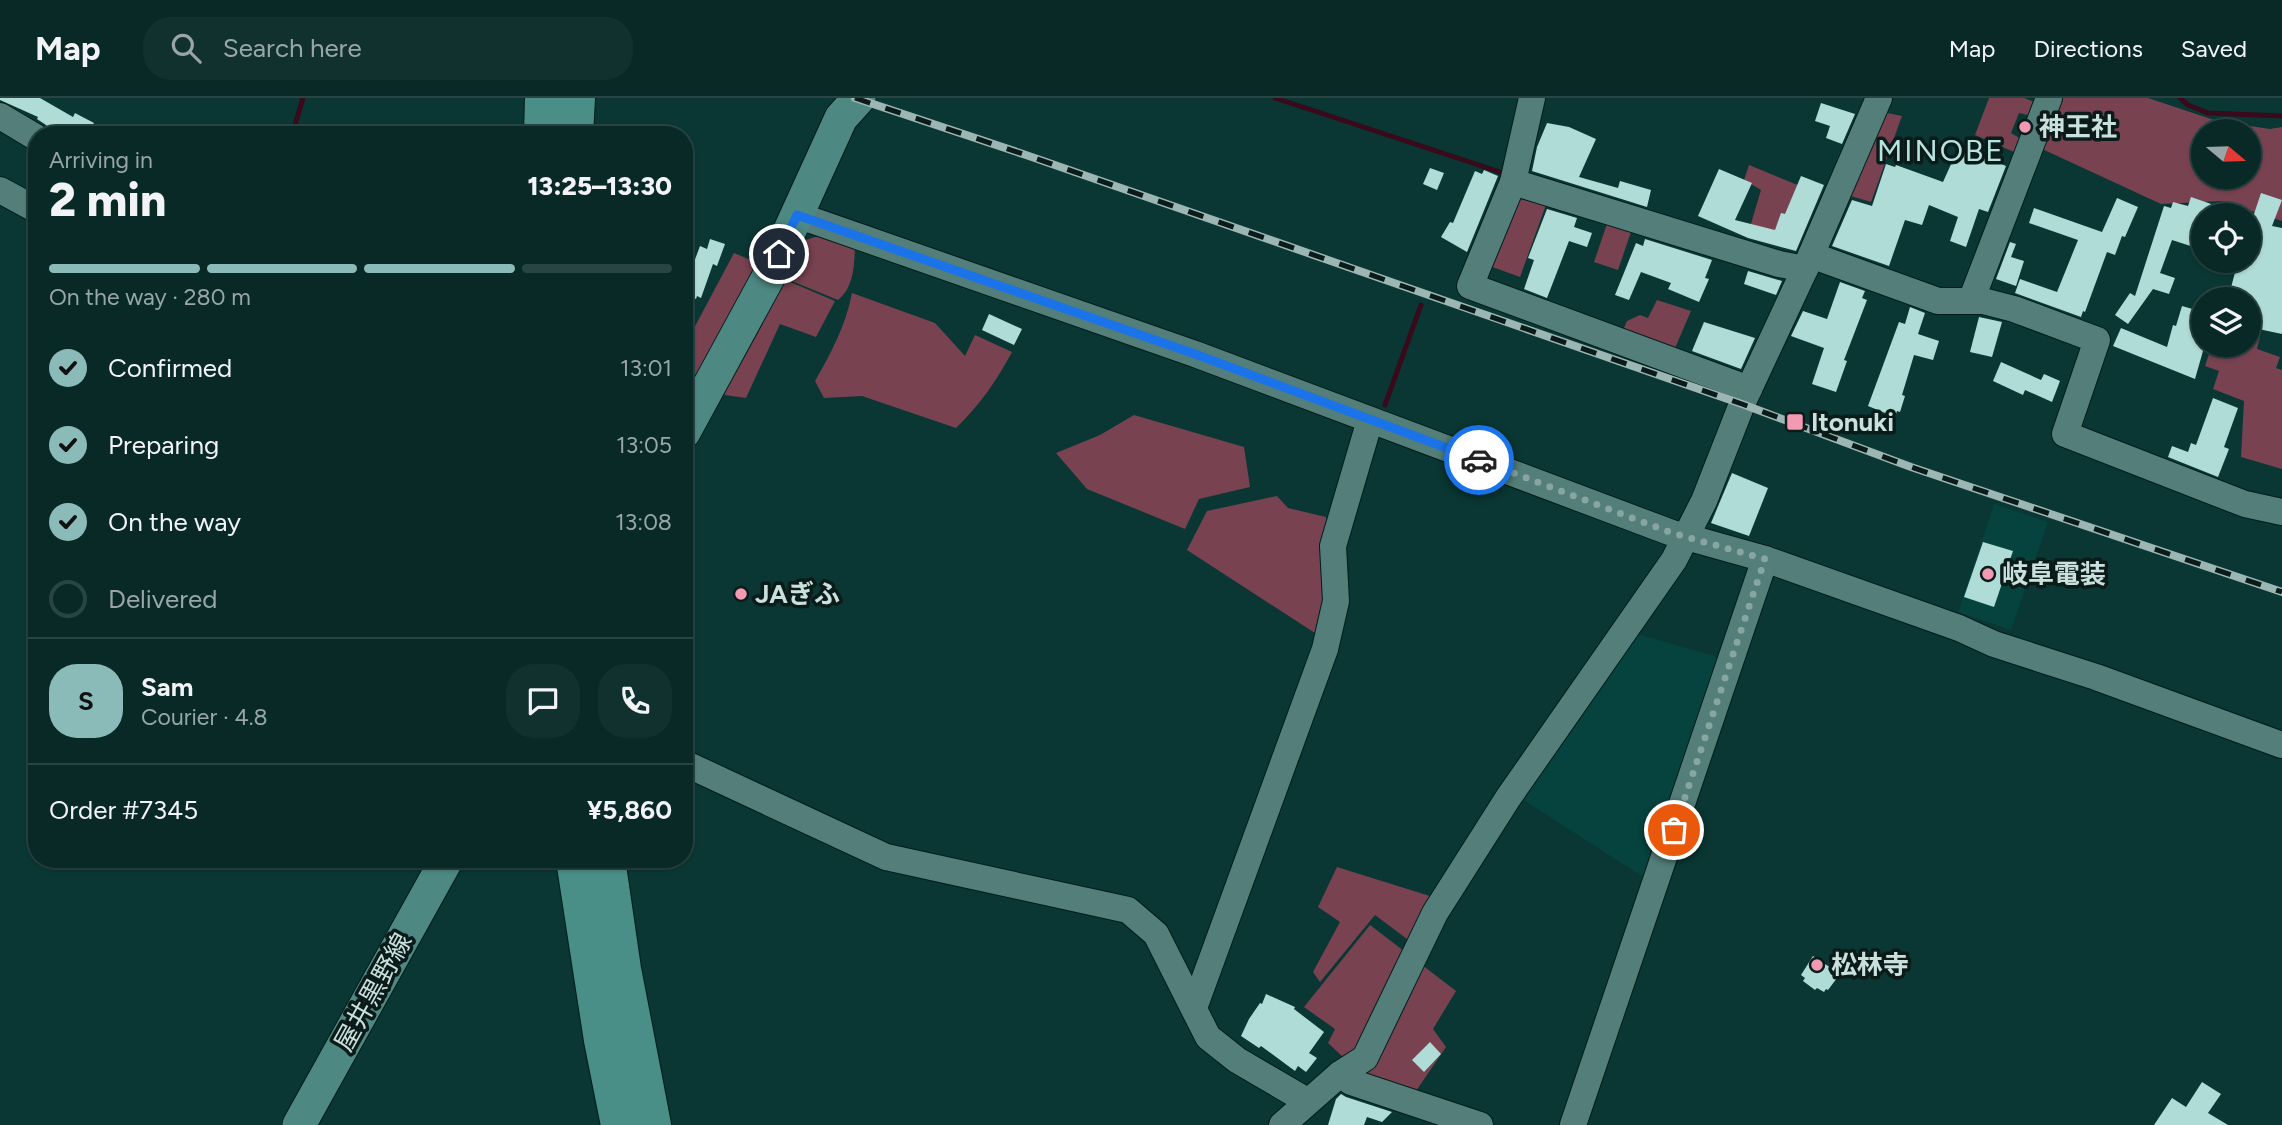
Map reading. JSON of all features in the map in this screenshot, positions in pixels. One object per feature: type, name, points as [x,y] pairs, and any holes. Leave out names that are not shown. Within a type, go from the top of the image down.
[{"type":"highway","points":[[542,126],[544,98]]},
{"type":"highway","points":[[574,126],[576,98]]},
{"type":"highway","points":[[576,868],[603,1040],[620,1125]]},
{"type":"highway","points":[[607,868],[622,969],[652,1125]]},
{"type":"main road","points":[[693,415],[770,274],[841,118],[859,98]]},
{"type":"main road","name":"屋井黒野線","points":[[299,1125],[442,868]]},
{"type":"street","points":[[1532,98],[1513,182],[1470,286],[1749,389]]},
{"type":"street","points":[[1282,1125],[1340,1074],[1365,1058],[1435,913],[1508,798],[1674,560],[1704,501],[1749,389],[1879,98]]},
{"type":"street","points":[[1971,301],[2049,98]]},
{"type":"street","points":[[0,116],[28,133]]},
{"type":"street","points":[[1513,182],[1779,264],[1808,262],[1938,301],[1983,301],[2014,309],[2097,340],[2065,434],[2245,503],[2282,512]]},
{"type":"street","points":[[0,190],[28,205]]},
{"type":"street","points":[[797,215],[1195,354],[1687,537],[1765,559],[1959,628],[1993,644],[2279,735]]},
{"type":"street","points":[[1194,1008],[1325,649],[1336,601],[1333,546],[1370,420]]},
{"type":"street","points":[[1573,1125],[1765,559]]},
{"type":"street","points":[[693,767],[886,857],[1128,910],[1156,934],[1209,1037],[1237,1060],[1307,1101]]},
{"type":"street","points":[[1340,1074],[1351,1082],[1480,1125]]},
{"type":"shaded area","points":[[1989,98],[2024,98],[2040,104],[2036,117],[2019,113],[2011,133],[2026,142],[2021,155],[1975,135]]},
{"type":"shaded area","points":[[2060,98],[2148,98],[2211,119],[2191,119],[2191,189],[2261,189],[2261,128],[2282,127],[2282,221],[2261,214],[2261,203],[2221,201],[2161,204],[2040,148]]},
{"type":"shaded area","points":[[1882,112],[1902,116],[1871,202],[1844,194]]},
{"type":"shaded area","points":[[1749,165],[1800,186],[1783,234],[1750,227],[1761,190],[1744,180]]},
{"type":"shaded area","points":[[1525,194],[1547,202],[1520,277],[1484,264],[1513,198]]},
{"type":"shaded area","points":[[1608,221],[1632,229],[1618,270],[1594,262]]},
{"type":"shaded area","points":[[825,236],[855,247],[850,283],[838,300],[777,275],[801,243]]},
{"type":"shaded area","points":[[734,253],[758,263],[693,390],[693,330]]},
{"type":"shaded area","points":[[776,276],[835,301],[816,337],[780,324],[746,398],[725,395],[721,389]]},
{"type":"shaded area","points":[[852,293],[935,323],[965,356],[975,335],[1012,352],[987,392],[956,428],[862,396],[824,398],[815,381],[842,328]]},
{"type":"shaded area","points":[[1657,300],[1691,311],[1672,355],[1620,337],[1627,321],[1640,315],[1648,318]]},
{"type":"shaded area","points":[[2261,350],[2280,357],[2276,368],[2282,370],[2282,469],[2241,457],[2244,401],[2213,389],[2219,371],[2205,366],[2208,357],[2261,357]]},
{"type":"shaded area","points":[[1134,415],[1244,447],[1250,487],[1199,499],[1185,529],[1087,489],[1056,453],[1100,435]]},
{"type":"shaded area","points":[[1277,496],[1288,508],[1326,517],[1329,600],[1318,635],[1187,550],[1207,511]]},
{"type":"shaded area","points":[[1994,504],[2048,522],[2011,630],[1958,612]]},
{"type":"shaded area","points":[[1637,634],[1724,659],[1648,880],[1519,797]]},
{"type":"shaded area","points":[[1337,867],[1433,897],[1411,942],[1375,915],[1320,982],[1313,972],[1340,922],[1318,907]]},
{"type":"shaded area","points":[[1370,925],[1456,991],[1433,1029],[1446,1047],[1416,1091],[1359,1072],[1328,1043],[1335,1029],[1304,1007]]},
{"type":"building","points":[[40,98],[73,117],[75,113],[94,123],[92,126],[47,126],[37,119],[38,117],[0,100]]},
{"type":"building","points":[[1821,103],[1855,114],[1842,144],[1826,138],[1830,126],[1815,121]]},
{"type":"building","points":[[1547,123],[1569,127],[1596,139],[1579,177],[1618,188],[1620,181],[1651,190],[1647,207],[1532,171],[1537,147]]},
{"type":"building","points":[[1964,149],[2006,166],[1988,212],[1979,209],[1966,247],[1950,241],[1958,217],[1929,205],[1922,225],[1905,220],[1889,266],[1832,246],[1852,200],[1872,206],[1886,164],[1943,182],[1952,162],[1957,164]]},
{"type":"building","points":[[1430,168],[1444,173],[1437,190],[1423,184]]},
{"type":"building","points":[[1719,169],[1752,183],[1735,220],[1775,230],[1801,176],[1824,185],[1796,251],[1748,238],[1698,216]]},
{"type":"building","points":[[1484,170],[1498,176],[1467,252],[1441,237],[1450,222],[1453,223],[1475,171],[1482,174]]},
{"type":"building","points":[[2261,193],[2282,200],[2272,226],[2282,228],[2282,334],[2261,330],[2261,287],[2231,287],[2235,273],[2261,273],[2261,203],[2258,203]]},
{"type":"building","points":[[2191,197],[2208,203],[2191,203],[2191,246],[2172,240],[2160,273],[2175,278],[2169,294],[2153,289],[2128,324],[2115,315],[2130,293],[2135,296],[2164,206],[2171,208],[2173,202],[2188,206]]},
{"type":"building","points":[[2117,198],[2138,207],[2115,255],[2107,252],[2081,317],[2015,293],[2020,279],[2057,292],[2078,240],[2029,223],[2034,208],[2102,232]]},
{"type":"building","points":[[1547,209],[1577,218],[1574,227],[1592,233],[1587,247],[1569,241],[1547,298],[1524,289],[1534,260],[1528,258]]},
{"type":"building","points":[[710,239],[725,244],[717,266],[713,264],[701,298],[697,296],[696,299],[693,298],[693,262],[700,246],[707,249]]},
{"type":"building","points":[[1645,239],[1712,260],[1705,278],[1709,279],[1699,302],[1668,289],[1671,283],[1641,272],[1629,300],[1615,295],[1636,243],[1643,246]]},
{"type":"building","points":[[2010,242],[2016,244],[2011,257],[2024,261],[2016,286],[1996,279]]},
{"type":"building","points":[[1748,271],[1782,281],[1776,295],[1744,284]]},
{"type":"building","points":[[1840,282],[1865,291],[1862,298],[1867,300],[1844,360],[1847,361],[1836,392],[1812,384],[1824,348],[1791,336],[1803,311],[1827,319]]},
{"type":"building","points":[[2182,306],[2191,309],[2191,357],[2201,357],[2195,379],[2113,346],[2121,328],[2167,347],[2173,325],[2176,326]]},
{"type":"building","points":[[1910,307],[1925,313],[1918,334],[1939,341],[1933,360],[1914,355],[1902,395],[1905,396],[1900,412],[1897,411],[1895,417],[1868,406],[1899,322],[1905,324]]},
{"type":"building","points":[[989,314],[1022,329],[1014,345],[982,330]]},
{"type":"building","points":[[1979,317],[2002,322],[1992,357],[1970,352]]},
{"type":"building","points":[[1704,322],[1755,338],[1741,369],[1692,351]]},
{"type":"building","points":[[2001,362],[2041,380],[2044,374],[2060,381],[2052,402],[2025,390],[2023,395],[1993,381]]},
{"type":"building","points":[[2213,398],[2238,408],[2224,447],[2229,449],[2218,477],[2168,457],[2172,446],[2188,452],[2191,443],[2196,445]]},
{"type":"building","points":[[1732,473],[1768,488],[1749,536],[1711,523]]},
{"type":"building","name":"岐阜電装","points":[[1983,542],[2013,551],[1994,607],[1964,597]]},
{"type":"building","name":"松林寺","points":[[1813,956],[1840,974],[1824,992],[1817,988],[1815,990],[1803,981],[1805,978],[1801,975]]},
{"type":"building","points":[[1266,994],[1295,1007],[1294,1009],[1324,1032],[1309,1053],[1317,1058],[1306,1072],[1298,1066],[1295,1071],[1261,1046],[1259,1048],[1241,1036]]},
{"type":"building","points":[[1430,1042],[1441,1054],[1424,1072],[1412,1060]]},
{"type":"building","points":[[2202,1082],[2221,1094],[2208,1113],[2228,1125],[2154,1125],[2172,1098],[2186,1107]]},
{"type":"building","points":[[1341,1094],[1392,1112],[1382,1122],[1367,1117],[1364,1125],[1328,1125],[1336,1099]]},
{"type":"waterway","points":[[295,126],[303,98]]},
{"type":"waterway","points":[[1275,98],[1503,173]]},
{"type":"waterway","points":[[2180,98],[2188,105],[2208,113],[2282,116]]},
{"type":"waterway","points":[[1385,405],[1421,305]]},
{"type":"railway","points":[[855,98],[1742,404],[1911,467],[2282,592]]},
{"type":"way so far","points":[[1479,460],[1672,533],[1765,559],[1674,830]]},
{"type":"place","name":"神王社","points":[[2025,127]]},
{"type":"place","name":"Itonuki","points":[[1795,422]]},
{"type":"place","name":"岐阜電装","points":[[1988,574]]},
{"type":"place","name":"JAぎふ","points":[[741,594]]},
{"type":"place","name":"松林寺","points":[[1817,965]]},
{"type":"district","name":"MINOBE","points":[[1941,151]]},
{"type":"route","points":[[779,254],[797,215],[1195,354],[1479,460]]}]
